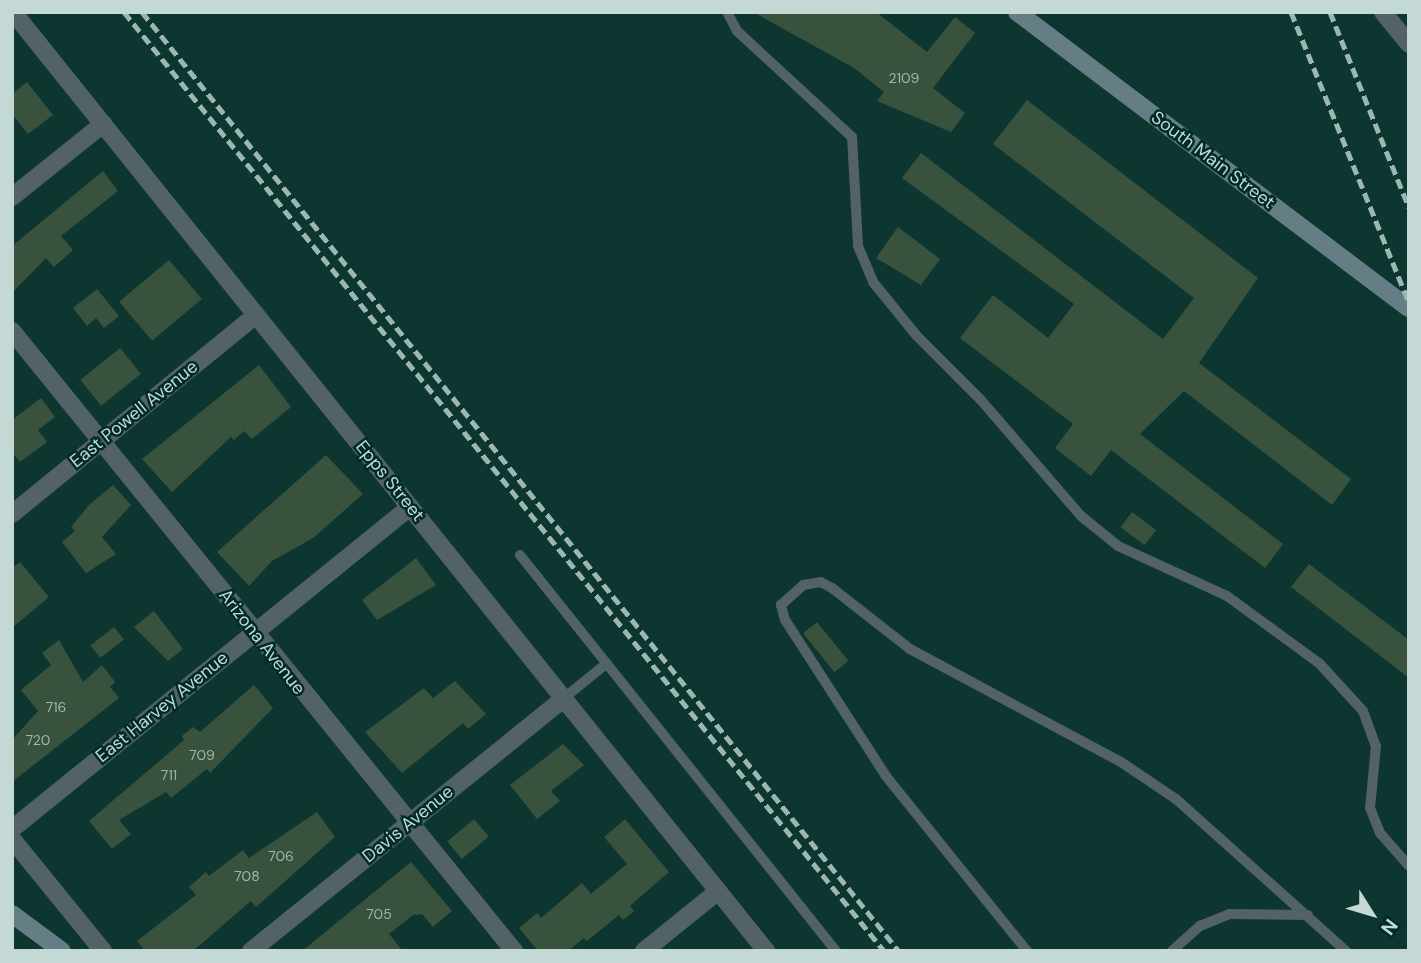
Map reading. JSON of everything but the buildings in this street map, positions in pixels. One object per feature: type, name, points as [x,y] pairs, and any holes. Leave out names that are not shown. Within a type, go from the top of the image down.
[{"type":"street","name":"Epps Street","points":[[13,12],[766,951]]},
{"type":"street","name":"South Main Street","points":[[1017,12],[1409,308]]},
{"type":"street","points":[[1383,12],[1409,44]]},
{"type":"street","points":[[12,197],[103,124]]},
{"type":"street","name":"East Powell Avenue","points":[[12,514],[256,315]]},
{"type":"street","name":"Arizona Avenue","points":[[12,331],[253,634],[514,951]]},
{"type":"street","name":"East Harvey Avenue","points":[[12,829],[410,507]]},
{"type":"street","name":"Davis Avenue","points":[[251,951],[564,698]]},
{"type":"street","points":[[12,839],[103,951]]},
{"type":"street","points":[[644,951],[718,891]]},
{"type":"street","points":[[12,914],[62,951]]},
{"type":"lane","points":[[727,12],[752,46],[852,136],[858,246],[873,282],[916,335],[980,399],[1081,516],[1118,546],[1227,596],[1319,663],[1363,711],[1376,746],[1370,808],[1380,833],[1409,866]]},
{"type":"lane","points":[[520,555],[836,951]]},
{"type":"lane","points":[[1027,951],[886,776],[785,620],[781,604],[792,592],[821,582],[910,649],[1121,762],[1176,799],[1346,951]]},
{"type":"lane","points":[[564,698],[607,663]]},
{"type":"lane","points":[[1172,951],[1200,926],[1229,914],[1308,915]]},
{"type":"railway","points":[[124,12],[884,951]]},
{"type":"railway","points":[[142,12],[899,951]]},
{"type":"railway","points":[[1291,12],[1409,302]]},
{"type":"railway","points":[[1330,12],[1409,208]]}]
